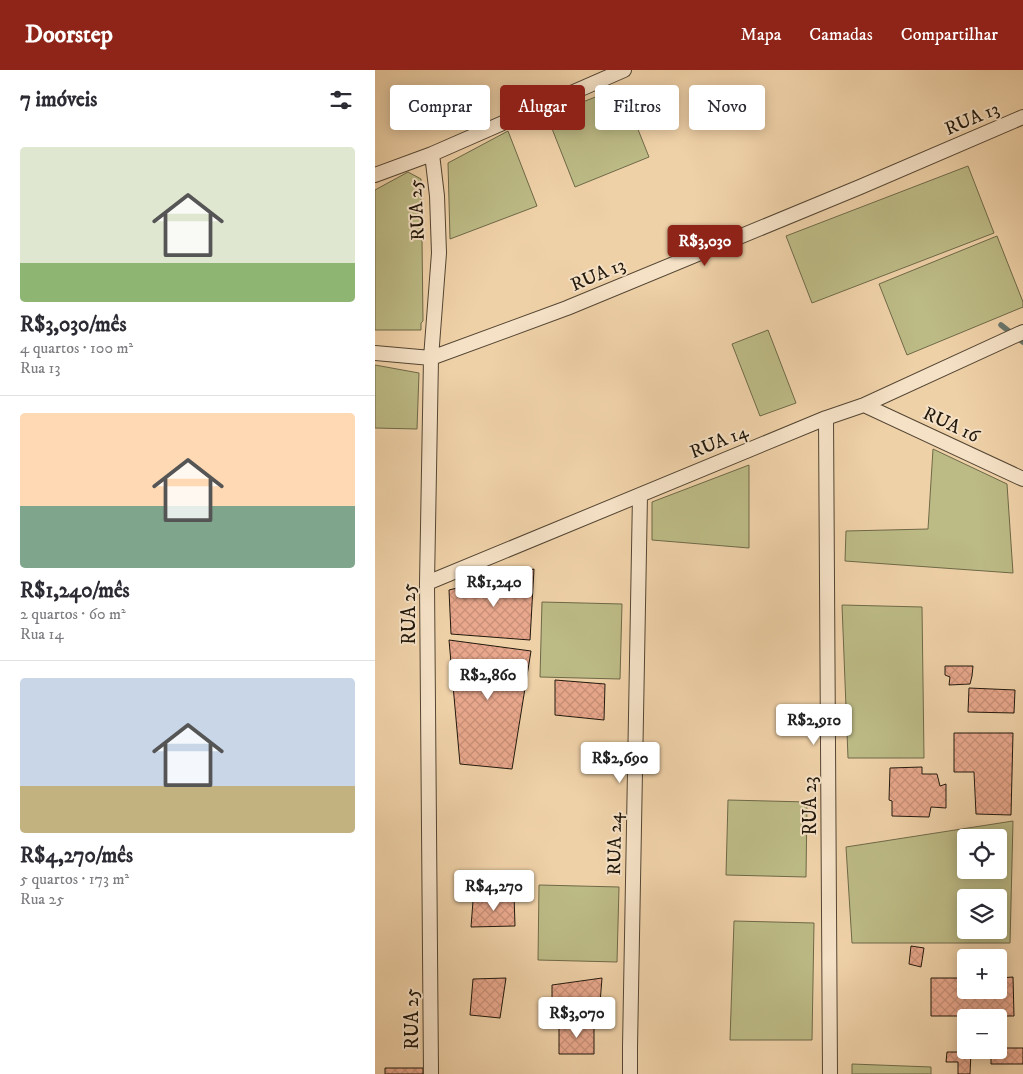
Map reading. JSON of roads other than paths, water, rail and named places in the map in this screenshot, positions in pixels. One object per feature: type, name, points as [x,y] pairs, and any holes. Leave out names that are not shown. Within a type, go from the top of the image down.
[{"type":"street","points":[[375,175],[431,154],[624,70]]},
{"type":"street","name":"RUA 13","points":[[375,353],[431,358],[567,308],[1023,117]]},
{"type":"street","name":"RUA 25","points":[[431,154],[437,196],[439,253],[431,358],[427,583],[431,1074]]},
{"type":"street","name":"RUA 14","points":[[427,583],[826,418],[864,405],[1023,332]]},
{"type":"street","name":"RUA 16","points":[[864,405],[1023,479]]},
{"type":"street","name":"RUA 23","points":[[826,418],[830,1074]]},
{"type":"street","name":"RUA 24","points":[[630,1074],[640,495]]},
{"type":"waterway","points":[[1001,325],[1023,342]]}]
